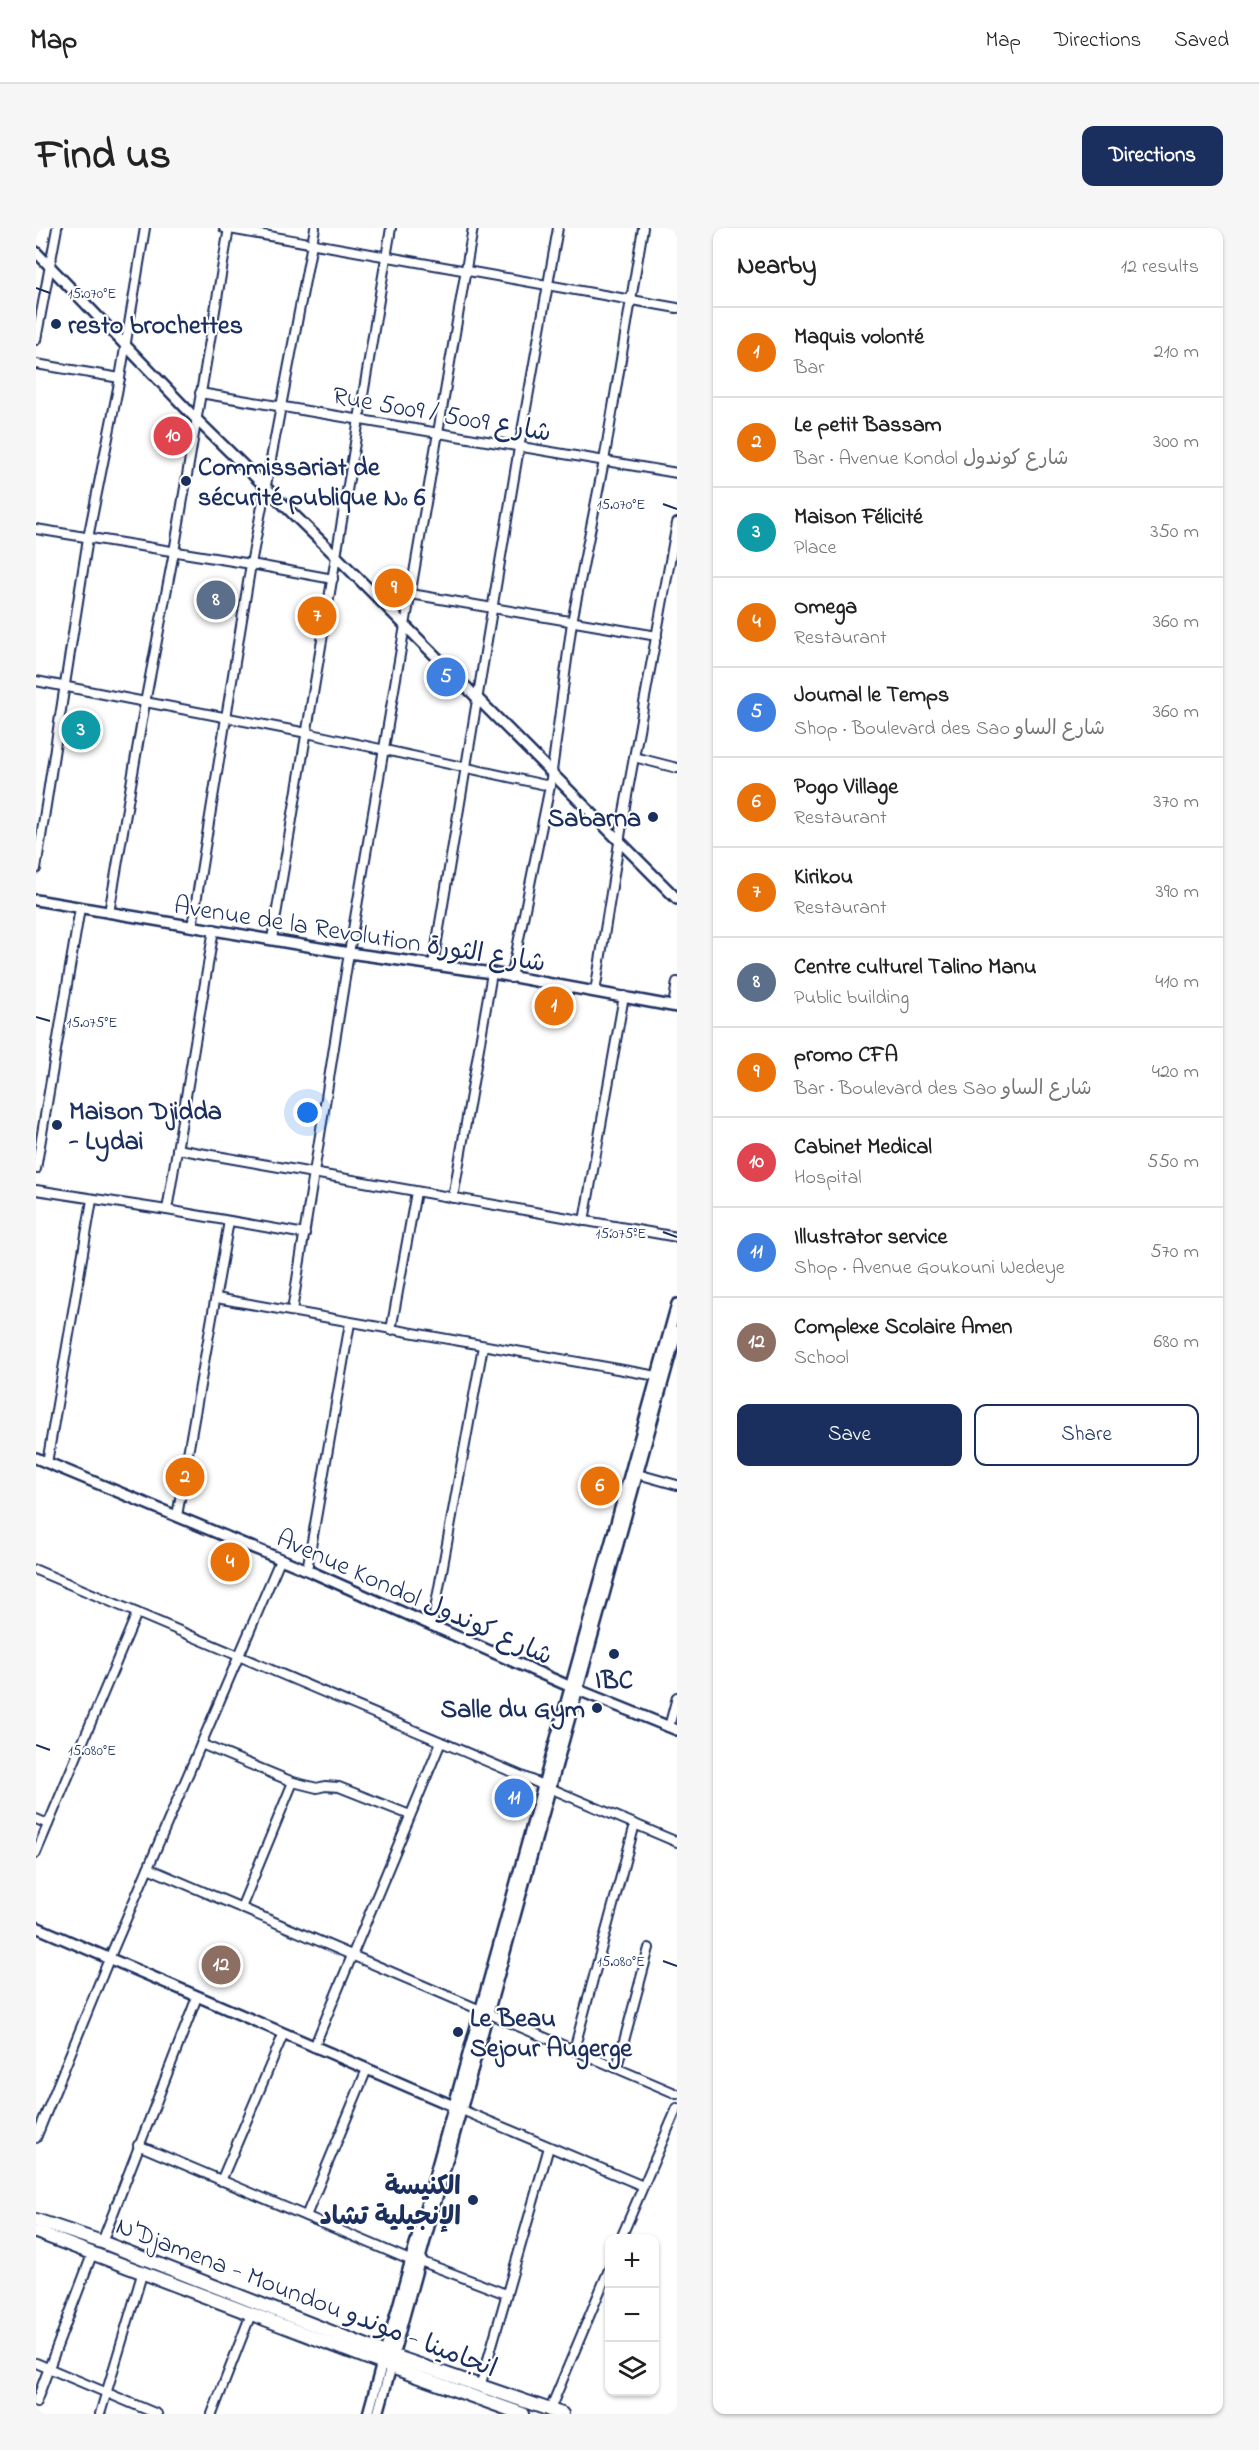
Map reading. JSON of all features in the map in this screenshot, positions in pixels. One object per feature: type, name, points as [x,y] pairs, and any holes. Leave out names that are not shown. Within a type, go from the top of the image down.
[{"type":"main road","name":"N'Djamena - Moundou انجامينا - موندو","points":[[36,2220],[102,2242],[388,2360]]},
{"type":"main road","name":"N'Djamena - Moundou انجامينا - موندو","points":[[36,2232],[251,2314],[388,2360],[480,2387],[549,2412],[562,2414]]},
{"type":"main road","points":[[388,2360],[522,2414]]},
{"type":"street","points":[[36,340],[57,228]]},
{"type":"street","points":[[36,868],[88,538],[120,378],[144,228]]},
{"type":"street","points":[[109,913],[197,420],[227,228],[385,258],[548,284],[677,308]]},
{"type":"street","points":[[192,927],[251,564],[315,228]]},
{"type":"street","points":[[272,939],[391,228]]},
{"type":"street","points":[[292,1311],[349,953],[473,228]]},
{"type":"street","points":[[433,965],[558,228]]},
{"type":"street","points":[[511,978],[550,786],[572,622],[604,461],[643,228]]},
{"type":"street","points":[[36,252],[197,420],[267,487],[677,899]]},
{"type":"street","points":[[36,364],[120,378]]},
{"type":"street","name":"Rue 5009 / شارع 5009","points":[[201,393],[677,473]]},
{"type":"street","points":[[595,992],[634,757],[677,523]]},
{"type":"street","points":[[36,529],[333,579]]},
{"type":"street","points":[[411,594],[657,636]]},
{"type":"street","points":[[36,681],[307,733],[550,786]]},
{"type":"street","points":[[634,757],[677,768]]},
{"type":"street","name":"Avenue de la Revolution شارع الثورة","points":[[36,900],[349,953],[492,973],[675,1006]]},
{"type":"street","points":[[36,1169],[81,908]]},
{"type":"street","points":[[167,1210],[214,929]]},
{"type":"street","points":[[453,1198],[492,973]]},
{"type":"street","points":[[675,1006],[677,982]]},
{"type":"street","points":[[584,1221],[624,996]]},
{"type":"street","points":[[177,1149],[677,1237]]},
{"type":"street","points":[[36,1190],[305,1234]]},
{"type":"street","points":[[391,1330],[416,1192]]},
{"type":"street","points":[[47,1463],[92,1200]]},
{"type":"street","points":[[177,1516],[229,1221]]},
{"type":"street","points":[[216,1298],[657,1377]]},
{"type":"street","points":[[634,1473],[677,1304]]},
{"type":"street","points":[[306,1570],[350,1323]]},
{"type":"street","points":[[368,2414],[388,2360],[634,1473],[677,1331]]},
{"type":"street","points":[[432,1626],[483,1346]]},
{"type":"street","name":"Avenue Kondol شارع كوندول","points":[[36,1458],[306,1570],[673,1729]]},
{"type":"street","points":[[634,1473],[677,1485]]},
{"type":"street","points":[[37,2135],[109,1959],[280,1560]]},
{"type":"street","points":[[36,1570],[677,1842]]},
{"type":"street","points":[[36,1853],[137,1614]]},
{"type":"street","points":[[673,1729],[677,1697]]},
{"type":"street","points":[[314,2047],[441,1742]]},
{"type":"street","points":[[201,1744],[293,1782],[317,1788],[339,1787],[410,1815]]},
{"type":"street","points":[[241,1908],[293,1782]]},
{"type":"street","points":[[36,1819],[48,1824]]},
{"type":"street","points":[[574,2050],[635,1824]]},
{"type":"street","points":[[148,1868],[677,2094]]},
{"type":"street","points":[[36,1928],[283,2035],[643,2186]]},
{"type":"street","points":[[617,2067],[649,1948]]},
{"type":"street","points":[[102,2242],[197,1997]]},
{"type":"street","points":[[221,2181],[283,2035]]},
{"type":"street","points":[[306,2216],[367,2069]]},
{"type":"street","points":[[623,2234],[677,2108]]},
{"type":"street","points":[[138,2145],[416,2261],[506,2294]]},
{"type":"street","points":[[480,2387],[549,2147]]},
{"type":"street","points":[[36,2402],[93,2252]]},
{"type":"street","points":[[100,2414],[143,2271]]},
{"type":"street","points":[[549,2412],[605,2277]]},
{"type":"street","points":[[212,2414],[251,2314]]},
{"type":"street","points":[[378,2414],[388,2360]]},
{"type":"street","points":[[36,2363],[158,2414]]},
{"type":"place","name":"resto brochettes","points":[[56,324]]},
{"type":"place","name":"Cabinet Medical","points":[[173,436]]},
{"type":"place","name":"Commissariat de sécurité publique Nº 6","points":[[186,481]]},
{"type":"place","name":"promo CFA","points":[[394,588]]},
{"type":"place","name":"Centre culturel Talino Manu","points":[[216,600]]},
{"type":"place","name":"Kirikou","points":[[317,616]]},
{"type":"place","name":"Journal le Temps","points":[[446,677]]},
{"type":"place","name":"Maison Félicité","points":[[81,730]]},
{"type":"place","name":"Sabarna","points":[[653,817]]},
{"type":"place","name":"Maquis volonté","points":[[554,1006]]},
{"type":"place","name":"Maison Djidda - Lydai","points":[[57,1125]]},
{"type":"place","name":"Le petit Bassam","points":[[185,1477]]},
{"type":"place","name":"Pogo Village","points":[[600,1486]]},
{"type":"place","name":"Omega","points":[[230,1562]]},
{"type":"place","name":"IBC","points":[[614,1654]]},
{"type":"place","name":"Salle du Gym","points":[[597,1708]]},
{"type":"place","name":"Illustrator service","points":[[514,1798]]},
{"type":"place","name":"Complexe Scolaire Amen","points":[[221,1965]]},
{"type":"place","name":"Le Beau Sejour Augerge","points":[[458,2032]]},
{"type":"place","name":"الكنيسة الإنجيلية تشاد","points":[[473,2200]]}]
